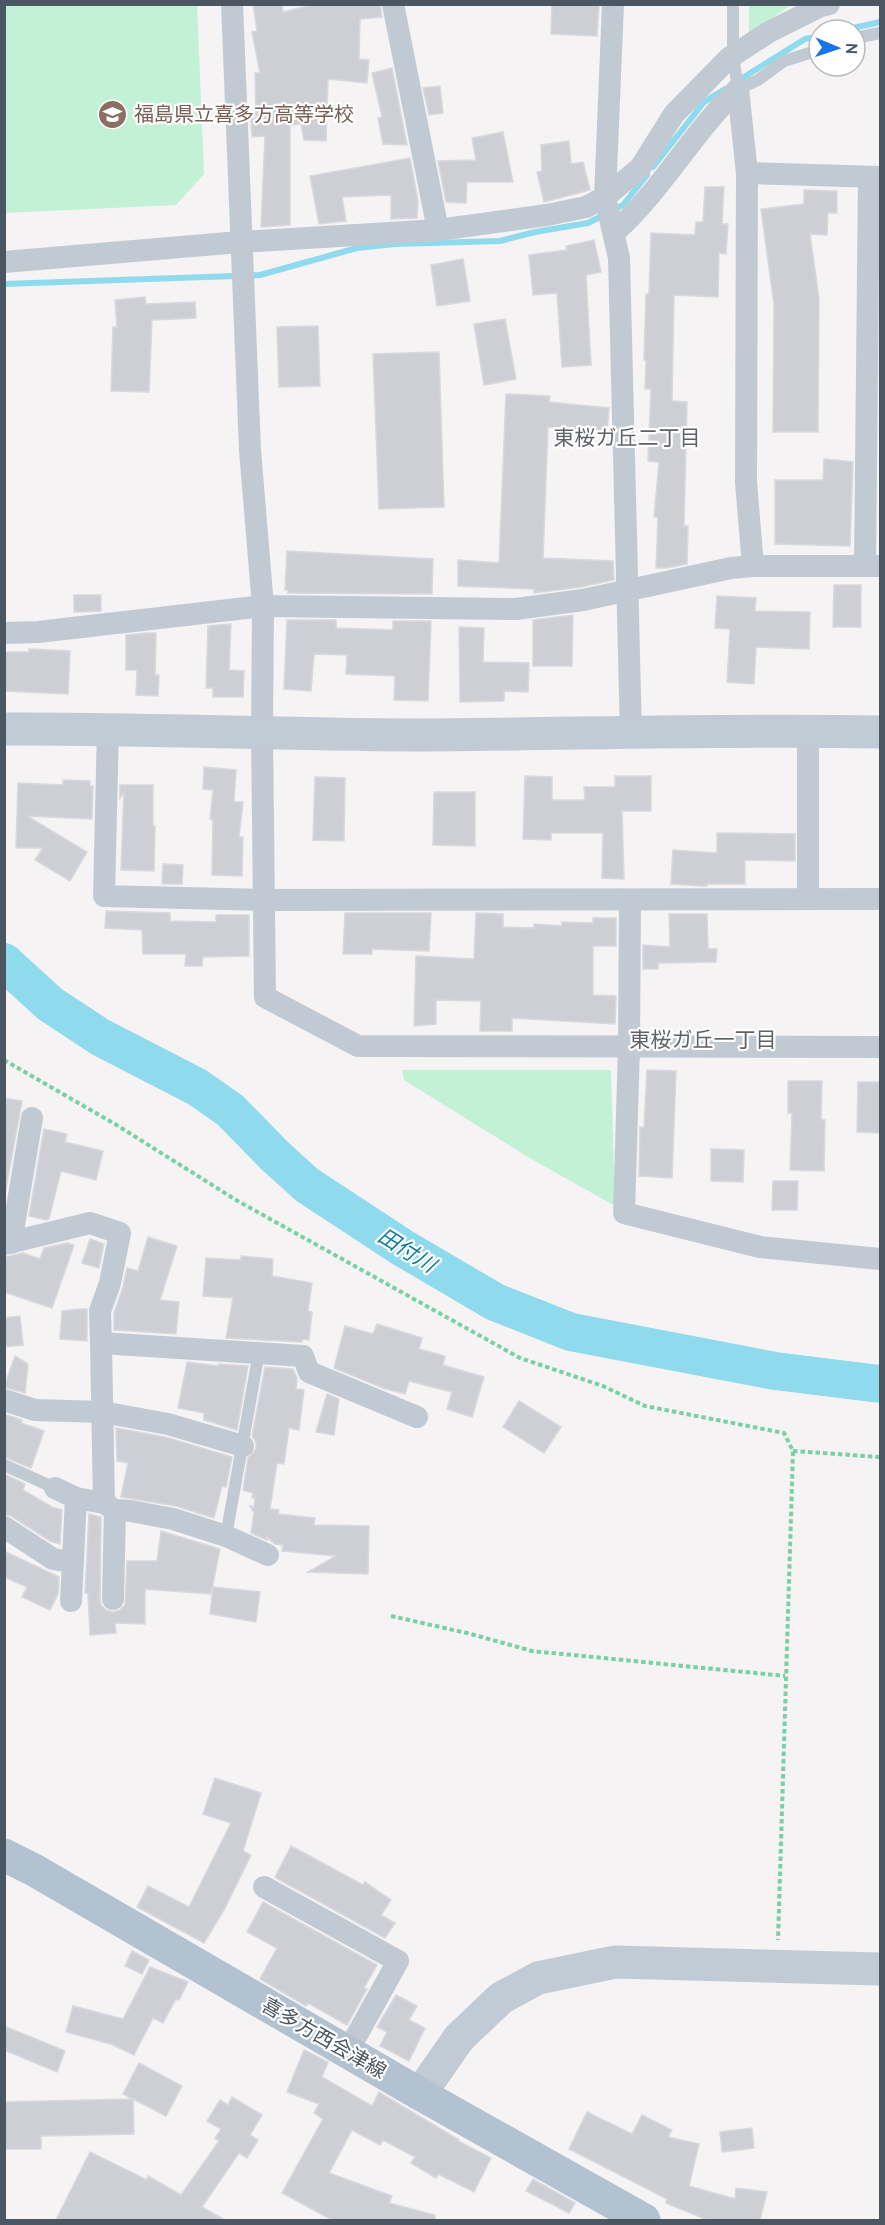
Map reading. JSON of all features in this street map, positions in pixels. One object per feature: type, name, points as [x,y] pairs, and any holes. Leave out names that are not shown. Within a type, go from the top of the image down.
[{"type":"main road","name":"喜多方西会津線","points":[[4,1855],[34,1870],[420,2094],[644,2220]]},
{"type":"street","points":[[232,4],[250,450],[263,606],[265,997],[358,1046],[880,1047]]},
{"type":"street","points":[[393,4],[438,230]]},
{"type":"street","points":[[613,4],[605,197],[619,258],[631,734]]},
{"type":"street","points":[[4,262],[240,242],[438,230],[547,215],[586,207],[605,197],[640,168],[674,114],[733,56],[769,32],[829,4]]},
{"type":"street","points":[[614,233],[655,192],[718,109],[738,89]]},
{"type":"street","points":[[738,89],[747,173],[746,482],[753,566]]},
{"type":"street","points":[[4,633],[49,631],[263,606],[516,609],[626,592],[731,568],[873,566],[875,177],[747,173]]},
{"type":"street","points":[[108,728],[104,896],[263,900],[880,899]]},
{"type":"street","points":[[4,729],[108,728],[262,733],[880,732]]},
{"type":"street","points":[[808,731],[808,899]]},
{"type":"street","points":[[630,900],[629,1047],[624,1213],[760,1247],[880,1259]]},
{"type":"street","points":[[32,1118],[8,1243],[90,1223],[120,1233],[110,1283],[100,1311],[102,1412],[113,1599]]},
{"type":"street","points":[[101,1343],[303,1356],[309,1372],[417,1417]]},
{"type":"street","points":[[4,1400],[35,1410],[102,1412],[168,1424],[243,1446]]},
{"type":"street","points":[[55,1488],[109,1507],[173,1519],[226,1536],[268,1555]]},
{"type":"street","points":[[71,1601],[76,1497]]},
{"type":"street","points":[[4,1527],[53,1559],[72,1562]]},
{"type":"street","points":[[264,1887],[398,1961],[348,2051]]},
{"type":"street","points":[[420,2094],[459,2038],[501,1998],[538,1978],[615,1962],[880,1969]]},
{"type":"lane","points":[[733,4],[733,56],[738,89],[758,80],[784,61],[807,54]]},
{"type":"lane","points":[[226,1536],[259,1352]]},
{"type":"lane","points":[[4,1465],[55,1488]]},
{"type":"path","points":[[4,1060],[115,1124],[236,1200],[520,1358],[603,1386],[645,1406],[784,1433],[793,1451],[777,1967]]},
{"type":"path","points":[[793,1451],[880,1457]]},
{"type":"path","points":[[391,1616],[467,1633],[532,1651],[785,1676]]},
{"type":"green space","points":[[749,4],[791,5],[749,34]]},
{"type":"green space","name":"福島県立喜多方高等学校","points":[[4,5],[197,5],[204,174],[176,205],[5,213]]},
{"type":"green space","points":[[402,1070],[611,1070],[615,1206],[528,1157],[404,1080]]},
{"type":"building","points":[[253,4],[282,4],[283,12],[316,4],[380,4],[382,17],[360,19],[359,59],[369,60],[367,83],[328,79],[326,141],[304,140],[301,124],[290,125],[290,225],[261,227],[265,136],[252,137],[251,119],[256,118],[255,73],[260,73],[252,32],[257,31]]},
{"type":"building","points":[[552,4],[599,4],[597,36],[551,34]]},
{"type":"building","points":[[392,68],[407,145],[383,144],[378,118],[382,117],[372,73]]},
{"type":"building","points":[[440,86],[443,113],[429,115],[423,88]]},
{"type":"building","points":[[503,132],[513,182],[467,182],[466,203],[446,202],[438,161],[476,160],[472,138]]},
{"type":"building","points":[[569,141],[571,164],[583,162],[590,190],[544,202],[537,172],[542,171],[541,145]]},
{"type":"building","points":[[410,158],[418,201],[417,218],[391,219],[391,195],[342,197],[346,221],[319,224],[310,176]]},
{"type":"building","points":[[705,187],[724,187],[722,224],[728,224],[726,254],[719,253],[718,297],[674,295],[672,401],[687,402],[684,526],[688,526],[687,564],[656,568],[658,517],[654,517],[659,462],[648,461],[651,389],[645,389],[646,360],[644,360],[651,233],[695,235],[696,222],[703,222]]},
{"type":"building","points":[[804,190],[837,191],[837,213],[828,213],[827,235],[810,234],[819,299],[818,432],[773,432],[774,305],[761,209],[804,204]]},
{"type":"building","points":[[594,240],[601,272],[586,275],[591,365],[562,367],[557,293],[533,295],[529,255],[567,250],[566,246]]},
{"type":"building","points":[[463,259],[470,301],[437,306],[431,265]]},
{"type":"building","points":[[145,297],[146,304],[195,302],[196,318],[152,320],[149,392],[111,391],[113,327],[117,327],[115,300]]},
{"type":"building","points":[[505,319],[516,379],[484,385],[474,324]]},
{"type":"building","points":[[318,326],[320,386],[279,387],[277,327]]},
{"type":"building","points":[[439,352],[444,507],[379,509],[373,354]]},
{"type":"building","points":[[506,394],[550,396],[549,402],[609,408],[607,433],[548,427],[543,558],[613,561],[614,580],[534,593],[534,589],[458,586],[458,560],[499,563]]},
{"type":"building","points":[[824,459],[853,462],[850,546],[775,544],[775,480],[823,480]]},
{"type":"building","points":[[287,551],[433,559],[432,594],[288,593],[288,590],[285,590]]},
{"type":"building","points":[[834,585],[861,585],[861,627],[833,627]]},
{"type":"building","points":[[74,595],[101,595],[101,611],[74,612]]},
{"type":"building","points":[[717,596],[756,598],[755,611],[810,612],[809,649],[756,647],[754,684],[727,682],[730,629],[715,628]]},
{"type":"building","points":[[573,615],[572,666],[533,666],[533,620]]},
{"type":"building","points":[[287,620],[336,620],[336,628],[393,630],[393,621],[431,621],[428,701],[394,700],[395,676],[346,674],[347,655],[314,654],[311,691],[284,689]]},
{"type":"building","points":[[231,624],[229,670],[244,671],[243,697],[213,697],[213,688],[206,688],[208,626]]},
{"type":"building","points":[[459,627],[484,628],[483,662],[529,663],[528,692],[504,691],[504,701],[460,702]]},
{"type":"building","points":[[156,633],[155,675],[159,675],[158,696],[136,695],[137,670],[126,670],[126,635]]},
{"type":"building","points":[[29,649],[70,651],[68,694],[4,691],[4,652],[29,652]]},
{"type":"building","points":[[204,767],[236,770],[234,802],[243,802],[239,837],[243,837],[242,876],[212,875],[213,820],[210,819],[213,790],[203,789]]},
{"type":"building","points":[[525,776],[552,777],[552,800],[585,800],[584,787],[615,787],[615,776],[651,776],[651,811],[622,811],[624,879],[602,878],[603,833],[551,833],[551,840],[523,839]]},
{"type":"building","points":[[315,777],[345,778],[344,841],[313,840]]},
{"type":"building","points":[[63,780],[90,781],[90,786],[93,786],[92,819],[27,816],[87,852],[70,881],[35,860],[43,848],[16,848],[18,783],[63,785]]},
{"type":"building","points":[[120,785],[153,785],[154,871],[121,870],[124,792],[120,798]]},
{"type":"building","points":[[434,792],[475,792],[475,846],[433,845]]},
{"type":"building","points":[[717,833],[795,834],[795,861],[745,860],[745,884],[702,886],[671,884],[673,850],[717,853]]},
{"type":"building","points":[[163,864],[183,865],[182,884],[162,884]]},
{"type":"building","points":[[106,911],[170,913],[170,921],[216,922],[216,915],[249,915],[249,956],[203,957],[202,966],[185,966],[186,954],[143,954],[142,930],[105,928]]},
{"type":"building","points":[[345,913],[431,913],[429,951],[372,949],[372,954],[343,954]]},
{"type":"building","points":[[476,913],[503,914],[503,927],[534,928],[534,924],[562,926],[562,922],[593,923],[593,918],[616,918],[616,946],[593,946],[593,995],[616,996],[615,1024],[512,1018],[512,1031],[480,1031],[481,1001],[436,1000],[436,1024],[414,1026],[416,956],[474,959]]},
{"type":"building","points":[[669,914],[707,914],[708,949],[717,949],[716,962],[658,963],[658,969],[643,969],[643,945],[670,947]]},
{"type":"building","points":[[647,1070],[676,1071],[672,1178],[639,1176],[640,1127],[644,1128]]},
{"type":"building","points":[[788,1081],[822,1081],[821,1120],[825,1120],[824,1171],[790,1170],[792,1113],[788,1113]]},
{"type":"building","points":[[858,1082],[880,1082],[880,1133],[857,1132]]},
{"type":"building","points":[[4,1098],[22,1101],[4,1200]]},
{"type":"building","points":[[44,1129],[67,1134],[65,1142],[103,1151],[96,1180],[61,1171],[49,1219],[46,1220],[29,1216]]},
{"type":"building","points":[[711,1149],[744,1150],[743,1182],[711,1181]]},
{"type":"building","points":[[773,1181],[798,1181],[797,1210],[772,1210]]},
{"type":"building","points":[[148,1237],[177,1246],[160,1300],[179,1302],[176,1334],[114,1330],[114,1313],[127,1268],[138,1271]]},
{"type":"building","points":[[90,1239],[104,1244],[99,1268],[82,1263]]},
{"type":"building","points":[[67,1243],[74,1245],[52,1308],[4,1292],[4,1257],[23,1253],[40,1259],[44,1248]]},
{"type":"building","points":[[241,1256],[273,1259],[272,1276],[312,1283],[308,1311],[312,1312],[309,1340],[303,1339],[302,1342],[226,1338],[233,1298],[203,1296],[206,1258],[241,1260]]},
{"type":"building","points":[[87,1309],[87,1341],[60,1339],[62,1311]]},
{"type":"building","points":[[20,1316],[23,1345],[4,1347],[4,1318]]},
{"type":"building","points":[[377,1324],[422,1338],[419,1349],[445,1356],[443,1365],[484,1377],[472,1417],[447,1409],[452,1392],[409,1381],[405,1394],[383,1388],[334,1368],[345,1326],[373,1334]]},
{"type":"building","points":[[15,1356],[28,1364],[25,1393],[4,1387]]},
{"type":"building","points":[[187,1362],[218,1366],[219,1364],[248,1366],[237,1430],[204,1420],[204,1413],[178,1408]]},
{"type":"building","points":[[265,1367],[293,1369],[297,1378],[296,1389],[304,1390],[299,1430],[289,1428],[284,1464],[277,1463],[270,1509],[279,1510],[278,1514],[315,1518],[314,1525],[369,1526],[368,1574],[308,1572],[336,1556],[282,1551],[283,1545],[275,1544],[267,1537],[267,1540],[251,1533],[254,1513],[250,1506],[254,1507],[255,1498],[252,1498],[253,1493],[243,1490],[248,1458],[256,1449],[256,1442],[252,1436]]},
{"type":"building","points":[[327,1394],[339,1399],[334,1435],[316,1432]]},
{"type":"building","points":[[519,1401],[561,1427],[544,1453],[503,1427]]},
{"type":"building","points":[[4,1414],[44,1431],[31,1468],[4,1457]]},
{"type":"building","points":[[116,1428],[165,1437],[232,1457],[226,1487],[222,1486],[214,1518],[176,1506],[121,1497],[128,1463],[117,1461]]},
{"type":"building","points":[[4,1474],[25,1484],[23,1490],[52,1507],[62,1510],[60,1544],[50,1541],[11,1516],[4,1514]]},
{"type":"building","points":[[89,1514],[101,1517],[100,1599],[101,1605],[106,1610],[113,1612],[125,1605],[127,1561],[157,1561],[161,1531],[220,1549],[211,1594],[145,1589],[145,1624],[115,1623],[116,1633],[90,1635],[88,1593],[85,1593]]},
{"type":"building","points":[[4,1551],[59,1577],[58,1594],[50,1610],[22,1597],[27,1587],[4,1577]]},
{"type":"building","points":[[213,1587],[260,1592],[256,1622],[210,1614]]},
{"type":"building","points":[[215,1778],[261,1793],[243,1851],[251,1855],[224,1910],[204,1943],[137,1907],[148,1886],[189,1907],[231,1823],[203,1814]]},
{"type":"building","points":[[291,1846],[363,1885],[365,1882],[391,1900],[381,1915],[395,1923],[385,1938],[276,1878]]},
{"type":"building","points":[[263,1902],[377,1965],[347,2025],[308,2003],[306,2006],[260,1979],[277,1948],[247,1932]]},
{"type":"building","points":[[132,1951],[149,1960],[142,1974],[125,1966]]},
{"type":"building","points":[[150,1967],[188,1982],[163,2023],[153,2018],[134,2055],[111,2044],[66,2032],[73,2006],[123,2019]]},
{"type":"building","points":[[396,1995],[417,2006],[409,2020],[425,2028],[409,2061],[380,2046],[387,2032],[377,2027]]},
{"type":"building","points":[[4,2026],[65,2051],[57,2072],[4,2050]]},
{"type":"building","points":[[304,2050],[328,2062],[322,2077],[372,2106],[379,2092],[458,2141],[491,2158],[474,2192],[438,2174],[436,2178],[411,2163],[415,2157],[383,2140],[380,2145],[352,2130],[329,2173],[392,2196],[389,2203],[435,2215],[435,2220],[332,2220],[282,2193],[323,2119],[314,2113],[319,2104],[287,2092]]},
{"type":"building","points":[[139,2063],[182,2086],[166,2116],[133,2099],[134,2134],[41,2136],[41,2149],[4,2149],[4,2102],[132,2099],[123,2094]]},
{"type":"building","points":[[232,2097],[262,2115],[250,2135],[258,2140],[247,2158],[239,2153],[202,2207],[225,2220],[56,2220],[90,2152],[147,2180],[148,2176],[181,2195],[219,2141],[215,2138],[221,2129],[207,2121],[220,2100],[228,2105]]},
{"type":"building","points":[[587,2112],[632,2134],[642,2115],[672,2130],[668,2137],[699,2144],[689,2186],[735,2199],[736,2188],[767,2192],[760,2220],[705,2219],[666,2203],[667,2199],[569,2149]]},
{"type":"building","points":[[752,2128],[754,2148],[722,2152],[720,2132]]},
{"type":"building","points":[[533,2179],[575,2203],[569,2213],[526,2191]]},
{"type":"waterway","points":[[867,25],[880,22]]},
{"type":"waterway","points":[[736,82],[807,39]]},
{"type":"waterway","points":[[653,167],[704,102],[725,89]]},
{"type":"waterway","points":[[613,210],[623,205],[647,175]]},
{"type":"waterway","points":[[4,284],[260,275],[357,248],[395,244],[500,241],[535,232],[588,223],[604,215]]},
{"type":"waterway","name":"田付川","points":[[4,962],[50,1004],[100,1037],[197,1087],[230,1110],[307,1185],[403,1248],[495,1302],[571,1332],[775,1371],[880,1384]]},
{"type":"place","name":"福島県立喜多方高等学校","points":[[113,114]]},
{"type":"district","name":"東桜ガ丘二丁目","points":[[627,437]]},
{"type":"district","name":"東桜ガ丘一丁目","points":[[703,1039]]}]
